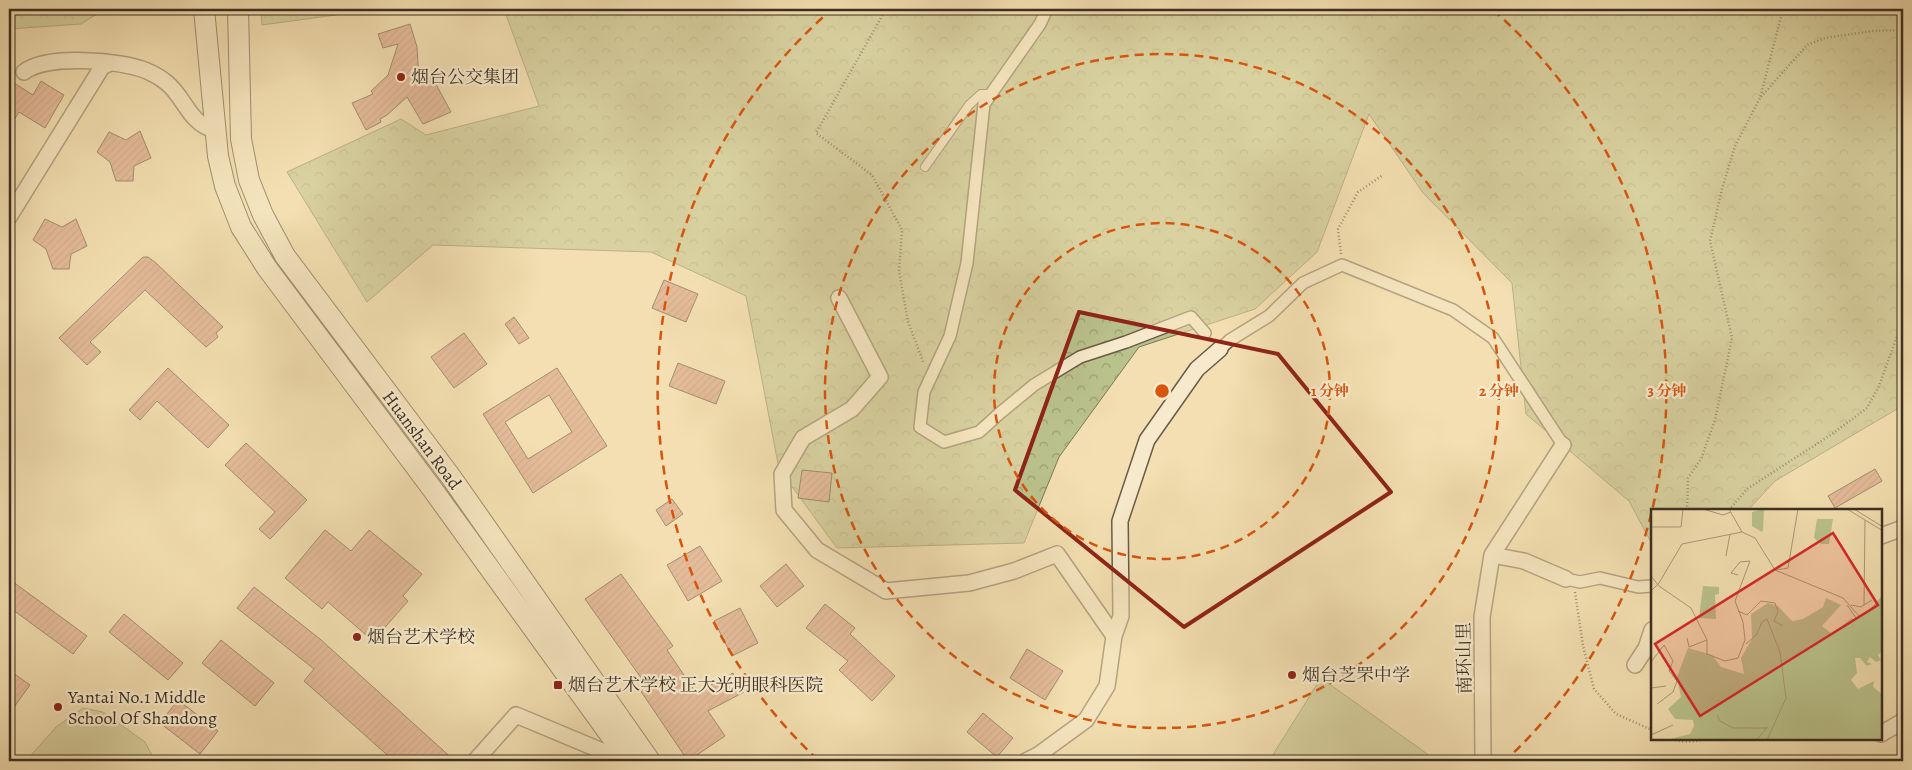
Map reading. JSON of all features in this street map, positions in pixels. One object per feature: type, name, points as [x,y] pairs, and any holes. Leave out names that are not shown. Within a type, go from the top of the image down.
[{"type":"main road","name":"Huanshan Road","points":[[204,9],[214,130],[218,156],[225,186],[241,227],[268,268],[433,490],[628,761]]},
{"type":"main road","points":[[238,9],[241,129],[248,180],[285,256],[450,477],[650,761]]},
{"type":"street","points":[[1048,9],[1040,24],[984,104],[966,263],[950,336],[924,392],[920,427],[944,442],[980,432],[1000,412],[1034,386],[1080,357],[1191,317],[1205,333]]},
{"type":"street","points":[[24,72],[31,66],[64,60],[131,66],[156,75],[173,88],[198,123],[214,130]]},
{"type":"street","points":[[9,217],[102,67],[110,63]]},
{"type":"street","points":[[1026,761],[1038,755],[1086,720],[1107,686],[1114,636],[1121,616],[1120,521],[1147,440],[1197,369],[1230,340],[1269,316],[1303,283],[1342,265],[1453,310],[1493,338],[1563,445],[1492,555],[1524,561],[1566,579],[1580,582],[1600,578],[1638,587],[1651,586]]},
{"type":"street","points":[[839,298],[880,377],[852,409],[803,438],[782,474],[784,510],[818,550],[886,590],[968,583],[1014,571],[1057,554],[1114,636]]},
{"type":"street","points":[[1882,536],[1903,528]]},
{"type":"street","name":"南环山里","points":[[1483,761],[1482,617],[1492,555]]},
{"type":"street","points":[[1635,665],[1646,648],[1651,633]]},
{"type":"street","points":[[475,761],[516,715],[628,761]]},
{"type":"street","points":[[1882,733],[1903,722]]},
{"type":"lane","points":[[925,167],[969,105],[981,94],[992,94]]},
{"type":"path","points":[[886,9],[816,134],[872,175],[902,230],[899,271],[908,322],[930,380]]},
{"type":"path","points":[[1687,509],[1688,478],[1701,459],[1715,420],[1732,338],[1710,241],[1722,189],[1735,146],[1760,98],[1783,9]]},
{"type":"path","points":[[1760,98],[1807,45],[1825,38],[1872,31],[1903,30]]},
{"type":"path","points":[[1342,265],[1338,229],[1358,192],[1383,175]]},
{"type":"path","points":[[1730,509],[1747,489],[1832,434],[1867,408],[1879,386],[1903,320]]},
{"type":"path","points":[[1566,579],[1575,590],[1583,646],[1594,689],[1616,714],[1651,730]]},
{"type":"path","points":[[1674,740],[1696,742],[1701,740]]},
{"type":"highlighted area","points":[[1079,312],[1278,354],[1391,492],[1184,627],[1015,490]]},
{"type":"green space","points":[[9,9],[105,9],[81,24],[9,29]]},
{"type":"green space","points":[[261,9],[380,9],[262,25]]},
{"type":"green space","points":[[504,9],[1903,9],[1903,394],[1897,409],[1775,481],[1749,509],[1651,509],[1651,542],[1629,501],[1526,414],[1512,283],[1423,193],[1369,114],[1317,252],[1255,309],[1139,347],[1059,457],[1024,543],[837,548],[779,469],[746,296],[651,252],[433,245],[367,302],[287,172],[401,119],[426,135],[539,106]]},
{"type":"green space","points":[[1321,678],[1437,761],[1269,761]]},
{"type":"green space","points":[[83,708],[103,712],[145,742],[155,761],[26,761],[56,727]]},
{"type":"building","name":"烟台公交集团","points":[[410,24],[417,47],[419,80],[431,75],[451,112],[423,124],[407,97],[380,119],[381,122],[366,130],[352,103],[373,94],[371,91],[388,75],[398,44],[383,48],[378,34]]},
{"type":"building","points":[[9,80],[33,95],[41,81],[64,95],[45,128],[19,112],[9,128]]},
{"type":"building","points":[[140,131],[151,158],[134,166],[133,181],[116,181],[110,162],[97,152],[109,132],[126,140]]},
{"type":"building","points":[[45,219],[62,227],[76,219],[87,246],[71,254],[69,269],[53,269],[46,249],[33,240]]},
{"type":"building","points":[[143,257],[148,257],[156,263],[223,327],[216,333],[218,337],[206,347],[145,290],[90,342],[101,352],[87,365],[59,338]]},
{"type":"building","points":[[664,280],[698,294],[686,322],[652,308]]},
{"type":"building","points":[[514,317],[529,338],[519,344],[505,324]]},
{"type":"building","points":[[464,333],[487,364],[454,388],[431,357]]},
{"type":"building","points":[[678,363],[725,381],[716,404],[669,386]]},
{"type":"building","points":[[168,368],[229,425],[208,448],[157,401],[140,420],[129,410]]},
{"type":"building","points":[[557,368],[607,446],[533,493],[483,414]],"holes":[[[549,395],[572,432],[528,459],[505,422]]]},
{"type":"building","points":[[246,443],[307,500],[270,539],[259,529],[275,512],[225,465]]},
{"type":"building","points":[[1875,469],[1882,481],[1835,508],[1828,496]]},
{"type":"building","points":[[802,470],[832,473],[829,502],[798,498]]},
{"type":"building","points":[[672,499],[683,514],[666,526],[656,510]]},
{"type":"building","points":[[325,530],[351,551],[369,530],[422,574],[403,596],[408,601],[373,641],[328,602],[322,609],[285,578]]},
{"type":"building","points":[[700,546],[722,581],[688,601],[667,565]]},
{"type":"building","points":[[786,564],[804,586],[777,607],[760,586]]},
{"type":"building","points":[[621,574],[673,646],[667,650],[696,693],[733,673],[744,692],[708,711],[725,736],[688,761],[638,687],[644,682],[585,599]]},
{"type":"building","points":[[9,579],[87,636],[73,654],[9,607]]},
{"type":"building","points":[[254,587],[320,639],[455,761],[394,761],[304,681],[314,669],[237,608]]},
{"type":"building","points":[[825,604],[855,628],[850,634],[895,676],[872,701],[839,670],[848,661],[806,628]]},
{"type":"building","points":[[740,608],[758,643],[732,656],[714,621]]},
{"type":"building","points":[[124,614],[183,663],[168,680],[109,632]]},
{"type":"building","points":[[221,640],[274,683],[255,706],[202,663]]},
{"type":"building","points":[[1027,649],[1063,671],[1045,700],[1010,678]]},
{"type":"building","points":[[9,670],[30,685],[9,714]]},
{"type":"building","points":[[178,700],[218,731],[200,754],[160,723]]},
{"type":"building","points":[[983,713],[1013,738],[997,757],[967,732]]},
{"type":"place","name":"烟台公交集团","points":[[401,77]]},
{"type":"place","name":"烟台艺术学校","points":[[357,637]]},
{"type":"place","name":"烟台芝罘中学","points":[[1292,675]]},
{"type":"place","name":"烟台艺术学校 正大光明眼科医院","points":[[558,685]]},
{"type":"place","name":"Yantai No.1 Middle School Of Shandong","points":[[58,707]]}]
